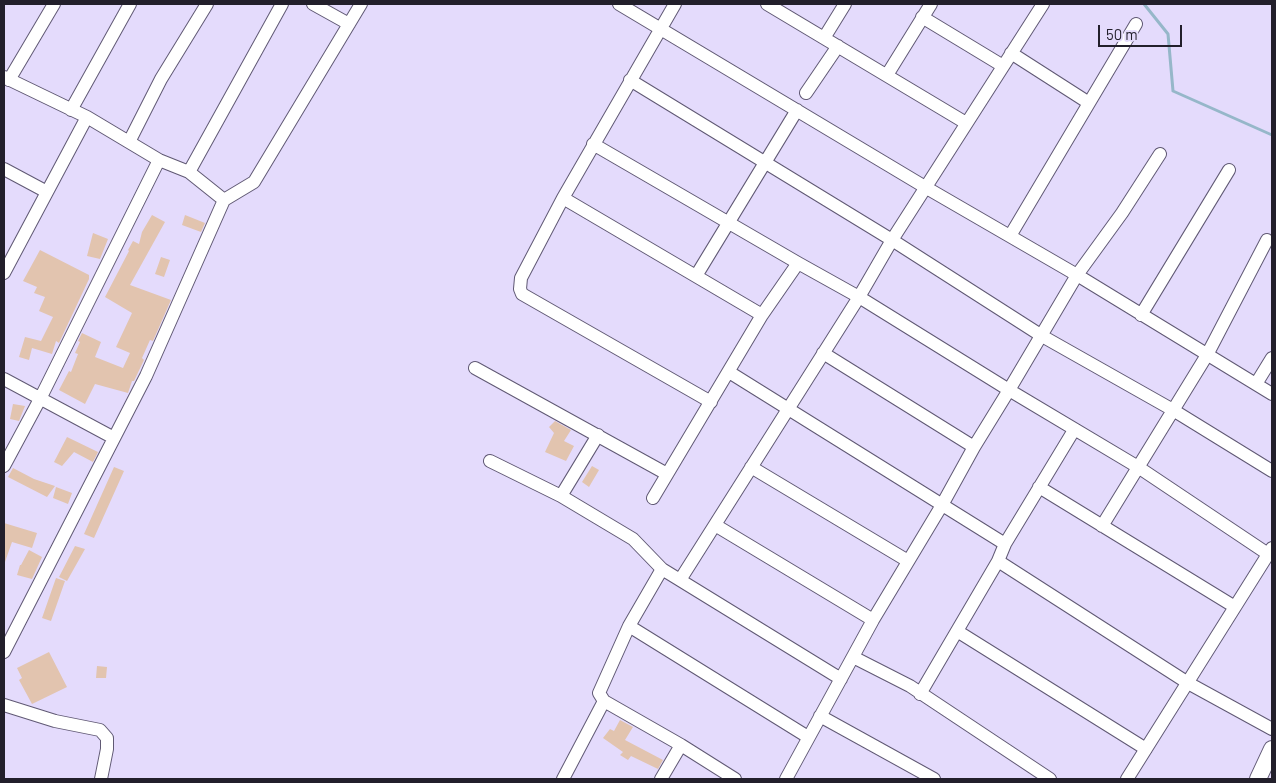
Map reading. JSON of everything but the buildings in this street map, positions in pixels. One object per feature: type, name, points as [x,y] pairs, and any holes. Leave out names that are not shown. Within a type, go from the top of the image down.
[{"type":"street","points":[[54,4],[6,78],[87,117],[159,160],[189,172],[224,200]]},
{"type":"street","points":[[71,110],[130,4]]},
{"type":"street","points":[[129,142],[161,79],[207,4]]},
{"type":"street","points":[[189,172],[282,4]]},
{"type":"street","points":[[313,4],[349,24]]},
{"type":"street","points":[[4,652],[146,376],[224,200],[254,182],[361,4]]},
{"type":"street","points":[[619,4],[925,187],[1077,275],[1272,394]]},
{"type":"street","points":[[675,4],[563,198],[521,278],[520,289],[522,294],[711,402]]},
{"type":"street","points":[[769,4],[966,123]]},
{"type":"street","points":[[824,38],[845,4]]},
{"type":"street","points":[[887,76],[931,4]]},
{"type":"street","points":[[680,580],[859,297],[925,187],[1003,66],[1038,5]]},
{"type":"street","points":[[922,17],[1003,66]]},
{"type":"street","points":[[1010,236],[1136,24]]},
{"type":"street","points":[[806,93],[838,46]]},
{"type":"street","points":[[1011,53],[1089,103]]},
{"type":"street","points":[[630,80],[892,240],[1042,336],[1173,410],[1272,471]]},
{"type":"street","points":[[696,276],[798,110]]},
{"type":"street","points":[[5,269],[87,117]]},
{"type":"street","points":[[593,144],[859,297],[1270,550],[1127,779]]},
{"type":"street","points":[[786,779],[873,620],[942,505],[974,447],[1077,275],[1122,213],[1160,154]]},
{"type":"street","points":[[4,466],[40,399],[159,160]]},
{"type":"street","points":[[4,169],[47,192]]},
{"type":"street","points":[[1141,315],[1229,170]]},
{"type":"street","points":[[563,198],[762,315]]},
{"type":"street","points":[[1102,526],[1207,355],[1267,240]]},
{"type":"street","points":[[653,498],[762,315],[798,263]]},
{"type":"street","points":[[823,354],[974,447]]},
{"type":"street","points":[[1256,384],[1272,358]]},
{"type":"street","points":[[475,368],[667,474]]},
{"type":"street","points":[[729,372],[1005,544]]},
{"type":"street","points":[[4,380],[114,438]]},
{"type":"street","points":[[920,694],[998,561],[1005,544],[1074,430]]},
{"type":"street","points":[[561,496],[598,435]]},
{"type":"street","points":[[490,461],[561,496],[633,539],[662,569],[841,679]]},
{"type":"street","points":[[751,467],[908,561]]},
{"type":"street","points":[[1039,487],[1235,607]]},
{"type":"street","points":[[715,525],[873,620]]},
{"type":"street","points":[[998,561],[1188,683],[1272,728]]},
{"type":"street","points":[[662,569],[629,626],[599,693],[604,701],[681,744],[735,779]]},
{"type":"street","points":[[629,626],[808,737]]},
{"type":"street","points":[[957,631],[1146,749]]},
{"type":"street","points":[[853,657],[910,686],[1050,779]]},
{"type":"street","points":[[562,779],[604,701]]},
{"type":"street","points":[[4,705],[55,722],[100,730],[107,738],[107,749],[101,779]]},
{"type":"street","points":[[820,716],[934,779]]},
{"type":"street","points":[[660,779],[681,744]]},
{"type":"street","points":[[1258,779],[1272,749]]},
{"type":"waterway","points":[[1144,4],[1168,34],[1173,91],[1272,135]]}]
